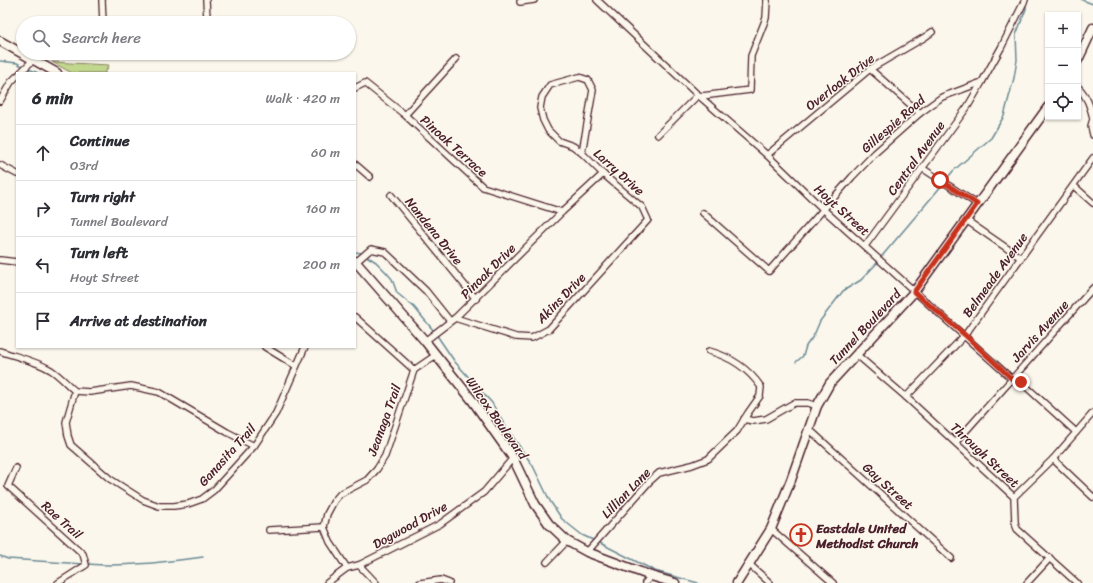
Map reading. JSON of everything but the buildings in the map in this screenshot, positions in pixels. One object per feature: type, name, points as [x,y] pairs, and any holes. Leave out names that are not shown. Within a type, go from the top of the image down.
[{"type":"main road","points":[[1081,54],[1093,28]]},
{"type":"main road","points":[[0,41],[16,49]]},
{"type":"main road","points":[[33,60],[55,72]]},
{"type":"main road","name":"Tunnel Boulevard","points":[[737,583],[771,529],[810,430],[817,406],[830,383],[914,292],[1045,111]]},
{"type":"main road","name":"Wilcox Boulevard","points":[[356,262],[425,341],[472,400],[513,458],[535,504],[549,524],[566,541],[587,552],[651,576],[675,583]]},
{"type":"street","points":[[102,0],[103,16]]},
{"type":"street","points":[[206,0],[207,16]]},
{"type":"street","points":[[520,2],[534,0]]},
{"type":"street","name":"Hoyt Street","points":[[598,0],[698,95],[767,155],[824,210],[914,292],[965,335],[1012,379],[1021,382],[1076,432]]},
{"type":"street","points":[[658,135],[698,95],[702,96],[750,90],[751,56],[766,18],[767,0]]},
{"type":"street","points":[[982,82],[1002,48],[1025,0]]},
{"type":"street","name":"Overlook Drive","points":[[767,155],[870,69],[932,32]]},
{"type":"street","points":[[405,116],[456,59]]},
{"type":"street","points":[[21,72],[33,60]]},
{"type":"street","points":[[870,69],[920,113]]},
{"type":"street","points":[[0,101],[11,82],[16,77]]},
{"type":"street","name":"Larry Drive","points":[[582,153],[593,90],[588,80],[579,77],[550,85],[542,97],[540,108],[543,120],[548,130],[559,141],[573,146],[582,153],[603,174],[642,207]]},
{"type":"street","name":"Gillespie Road","points":[[703,213],[769,271],[852,177],[920,113],[948,94],[982,82]]},
{"type":"street","name":"Central Avenue","points":[[865,246],[968,106],[982,82]]},
{"type":"street","name":"Pinoak Terrace","points":[[356,88],[365,83],[405,116],[483,187],[562,212]]},
{"type":"street","points":[[1081,90],[1090,106],[1093,118],[1093,135]]},
{"type":"street","name":"Belmeade Avenue","points":[[906,397],[965,335],[1093,158]]},
{"type":"street","points":[[0,165],[16,173]]},
{"type":"street","points":[[356,165],[370,177]]},
{"type":"street","points":[[922,168],[977,204]]},
{"type":"street","name":"Pinoak Drive","points":[[425,341],[453,320],[476,299],[562,212],[603,174]]},
{"type":"street","points":[[1074,186],[1093,203]]},
{"type":"street","name":"Nandena Drive","points":[[392,195],[476,299]]},
{"type":"street","name":"Akins Drive","points":[[453,320],[516,337],[532,338],[549,329],[648,220],[642,207]]},
{"type":"street","points":[[966,220],[1021,258]]},
{"type":"street","points":[[356,260],[371,249],[385,252],[426,291],[453,320]]},
{"type":"street","points":[[0,260],[16,262]]},
{"type":"street","name":"Jarvis Avenue","points":[[956,442],[1093,288]]},
{"type":"street","points":[[356,318],[414,370],[436,355]]},
{"type":"street","points":[[267,348],[296,366]]},
{"type":"street","name":"Ganasita Trail","points":[[75,391],[66,422],[71,445],[110,479],[143,500],[159,506],[188,504],[202,498],[214,490],[254,446],[276,413],[305,348]]},
{"type":"street","points":[[0,351],[50,370],[62,378],[75,391],[90,392],[131,386],[159,392],[254,446]]},
{"type":"street","name":"Lillian Lane","points":[[587,552],[649,482],[659,473],[692,465],[708,459],[737,432],[760,396],[761,387],[752,374],[721,354],[709,351]]},
{"type":"street","name":"Through Street","points":[[856,354],[956,442],[1014,497],[1015,522],[1017,529],[1077,583]]},
{"type":"street","name":"Jeanaga Trail","points":[[324,527],[327,514],[334,501],[340,494],[367,480],[377,469],[385,456],[414,370]]},
{"type":"street","points":[[744,419],[753,421],[766,419],[794,403],[808,403],[817,406]]},
{"type":"street","points":[[1014,497],[1053,459],[1093,413]]},
{"type":"street","name":"Gay Street","points":[[810,430],[951,558]]},
{"type":"street","name":"Dogwood Drive","points":[[327,583],[347,568],[359,565],[440,524],[484,492],[513,458]]},
{"type":"street","points":[[1053,459],[1093,497]]},
{"type":"street","name":"Rae Trail","points":[[16,468],[8,486],[83,554],[86,565],[58,583]]},
{"type":"street","points":[[269,530],[324,527],[330,542],[347,568]]},
{"type":"street","points":[[771,529],[832,583]]},
{"type":"street","points":[[547,562],[566,541]]},
{"type":"street","points":[[1026,583],[1050,558]]},
{"type":"street","points":[[749,564],[770,583]]},
{"type":"street","points":[[359,565],[376,583]]},
{"type":"street","points":[[645,583],[651,576]]},
{"type":"street","points":[[420,583],[440,580],[449,583]]},
{"type":"green space","points":[[52,62],[109,65],[106,72],[70,72]]},
{"type":"waterway","points":[[1082,0],[1093,4]]},
{"type":"waterway","points":[[945,181],[953,171],[991,138],[1004,116],[1017,60],[1016,35],[1026,6]]},
{"type":"waterway","points":[[0,61],[17,63],[22,66]]},
{"type":"waterway","points":[[29,69],[36,72]]},
{"type":"waterway","points":[[882,256],[943,184]]},
{"type":"waterway","points":[[356,252],[362,253]]},
{"type":"waterway","points":[[368,257],[376,262],[386,272],[392,279],[397,293],[414,307],[433,330]]},
{"type":"waterway","points":[[796,362],[803,356],[806,346],[814,335],[820,321],[843,291],[861,280],[878,262]]},
{"type":"waterway","points":[[436,334],[455,362],[492,403],[504,424],[533,466],[550,501],[562,519],[582,535],[593,540]]},
{"type":"waterway","points":[[600,543],[655,571],[698,583]]},
{"type":"waterway","points":[[0,556],[8,559],[83,564]]},
{"type":"waterway","points":[[87,564],[131,564],[203,557]]},
{"type":"place","name":"Eastdale United Methodist Church","points":[[801,535]]},
{"type":"route","points":[[940,180],[977,204],[914,292],[965,335],[1012,379],[1021,382]]}]
